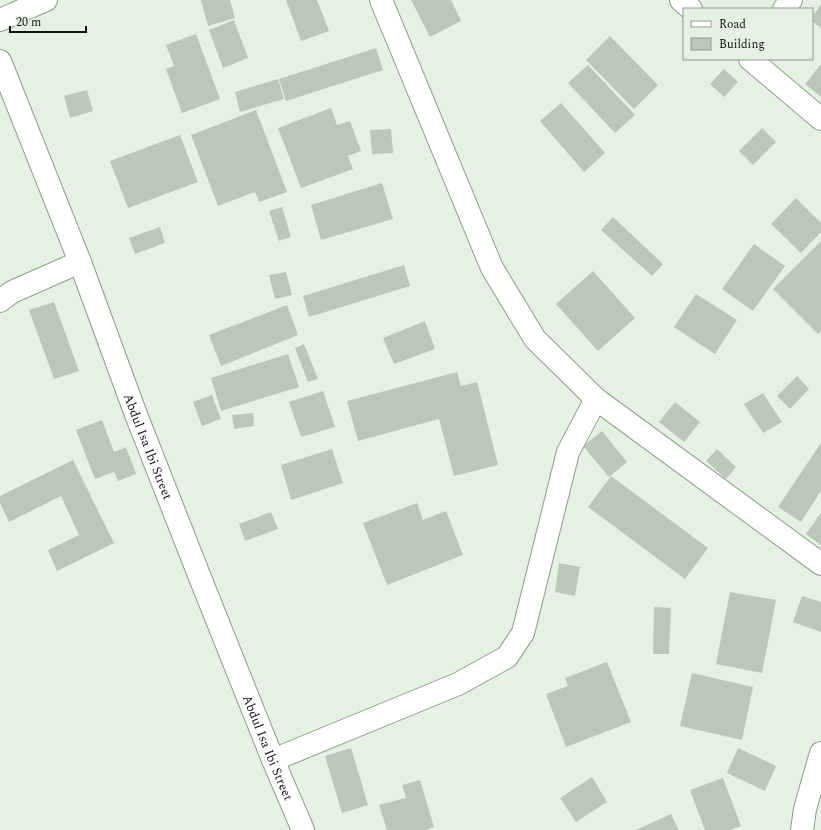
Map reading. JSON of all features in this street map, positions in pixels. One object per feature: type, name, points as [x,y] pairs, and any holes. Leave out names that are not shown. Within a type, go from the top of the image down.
[{"type":"street","points":[[0,20],[46,0]]},
{"type":"street","points":[[381,0],[492,268],[535,339],[596,399],[821,564]]},
{"type":"street","points":[[681,0],[691,8]]},
{"type":"street","points":[[785,8],[791,0]]},
{"type":"street","points":[[751,60],[821,119]]},
{"type":"street","name":"Abdul Isa Ibi Street","points":[[0,61],[80,262],[136,412],[273,760],[303,830]]},
{"type":"street","points":[[0,301],[12,292],[80,262]]},
{"type":"street","points":[[273,760],[458,684],[507,657],[523,633],[568,452],[596,399]]},
{"type":"street","points":[[802,830],[805,809],[821,753]]},
{"type":"building","points":[[201,0],[230,0],[235,18],[208,26]]},
{"type":"building","points":[[286,0],[317,0],[329,31],[301,41]]},
{"type":"building","points":[[411,0],[451,0],[461,21],[430,37]]},
{"type":"building","points":[[821,4],[821,28],[813,22],[813,16]]},
{"type":"building","points":[[234,20],[248,58],[223,68],[209,30]]},
{"type":"building","points":[[196,34],[220,99],[182,113],[166,69],[174,66],[166,45]]},
{"type":"building","points":[[610,36],[658,85],[634,109],[586,60]]},
{"type":"building","points":[[376,48],[383,70],[286,101],[279,79]]},
{"type":"building","points":[[821,64],[821,97],[805,84]]},
{"type":"building","points":[[588,65],[635,115],[615,133],[568,83]]},
{"type":"building","points":[[724,69],[738,82],[724,97],[710,84]]},
{"type":"building","points":[[278,79],[284,99],[240,112],[235,92]]},
{"type":"building","points":[[87,90],[93,111],[70,118],[64,96]]},
{"type":"building","points":[[561,103],[605,153],[584,172],[540,121]]},
{"type":"building","points":[[331,108],[337,125],[350,121],[361,151],[348,156],[353,169],[301,188],[278,128]]},
{"type":"building","points":[[256,110],[287,192],[259,202],[255,192],[218,206],[191,135]]},
{"type":"building","points":[[762,128],[776,142],[753,165],[739,151]]},
{"type":"building","points":[[391,129],[393,153],[372,154],[370,130]]},
{"type":"building","points":[[180,135],[198,182],[128,208],[110,161]]},
{"type":"building","points":[[382,183],[393,219],[321,240],[311,205]]},
{"type":"building","points":[[796,198],[821,223],[821,232],[801,253],[771,224]]},
{"type":"building","points":[[282,207],[291,237],[279,241],[269,211]]},
{"type":"building","points":[[613,217],[663,264],[652,276],[601,230]]},
{"type":"building","points":[[160,227],[165,243],[135,254],[129,238]]},
{"type":"building","points":[[821,241],[821,331],[818,334],[773,289]]},
{"type":"building","points":[[754,244],[785,266],[753,311],[722,289]]},
{"type":"building","points":[[404,265],[410,286],[309,317],[303,296]]},
{"type":"building","points":[[593,271],[635,318],[598,351],[556,304]]},
{"type":"building","points":[[286,272],[292,295],[275,299],[269,275]]},
{"type":"building","points":[[696,294],[737,320],[715,354],[674,327]]},
{"type":"building","points":[[54,302],[79,371],[54,379],[29,310]]},
{"type":"building","points":[[287,305],[298,335],[221,366],[209,335]]},
{"type":"building","points":[[425,321],[435,349],[394,364],[383,338]]},
{"type":"building","points":[[304,344],[318,379],[308,382],[295,348]]},
{"type":"building","points":[[288,354],[299,387],[221,411],[211,378]]},
{"type":"building","points":[[457,372],[461,386],[477,382],[498,465],[454,476],[439,419],[358,441],[347,401]]},
{"type":"building","points":[[797,376],[809,389],[790,409],[777,396]]},
{"type":"building","points":[[323,391],[335,427],[301,437],[289,402]]},
{"type":"building","points":[[763,393],[782,422],[763,433],[744,404]]},
{"type":"building","points":[[212,395],[221,419],[202,426],[193,402]]},
{"type":"building","points":[[675,402],[700,422],[684,442],[659,422]]},
{"type":"building","points":[[253,413],[254,426],[234,429],[232,415]]},
{"type":"building","points":[[102,420],[114,452],[126,447],[136,474],[118,481],[114,472],[95,479],[76,430]]},
{"type":"building","points":[[602,431],[627,462],[609,477],[583,446]]},
{"type":"building","points":[[821,443],[821,491],[801,522],[778,507]]},
{"type":"building","points":[[332,449],[343,483],[291,500],[281,465]]},
{"type":"building","points":[[717,449],[736,467],[726,479],[706,461]]},
{"type":"building","points":[[73,460],[114,543],[57,571],[48,550],[79,535],[61,496],[9,522],[0,503],[0,496]]},
{"type":"building","points":[[611,476],[708,548],[685,579],[588,507]]},
{"type":"building","points":[[417,503],[423,520],[446,511],[463,555],[387,585],[363,523]]},
{"type":"building","points":[[271,512],[278,529],[245,541],[239,524]]},
{"type":"building","points":[[821,513],[821,545],[806,534]]},
{"type":"building","points":[[559,563],[580,567],[575,596],[555,592]]},
{"type":"building","points":[[730,592],[776,600],[762,673],[716,664]]},
{"type":"building","points":[[802,596],[821,602],[821,632],[793,622]]},
{"type":"building","points":[[654,607],[671,608],[669,654],[653,654]]},
{"type":"building","points":[[607,662],[631,722],[566,747],[546,694],[568,686],[565,678]]},
{"type":"building","points":[[692,673],[753,687],[742,740],[680,726]]},
{"type":"building","points":[[351,748],[368,805],[342,813],[325,756]]},
{"type":"building","points":[[738,748],[776,766],[765,791],[727,773]]},
{"type":"building","points":[[592,777],[607,802],[576,822],[560,798]]},
{"type":"building","points":[[723,778],[741,826],[730,830],[705,830],[690,790]]},
{"type":"building","points":[[420,780],[434,827],[426,830],[387,830],[379,805],[406,798],[402,785]]},
{"type":"building","points":[[671,814],[679,830],[636,830]]}]
